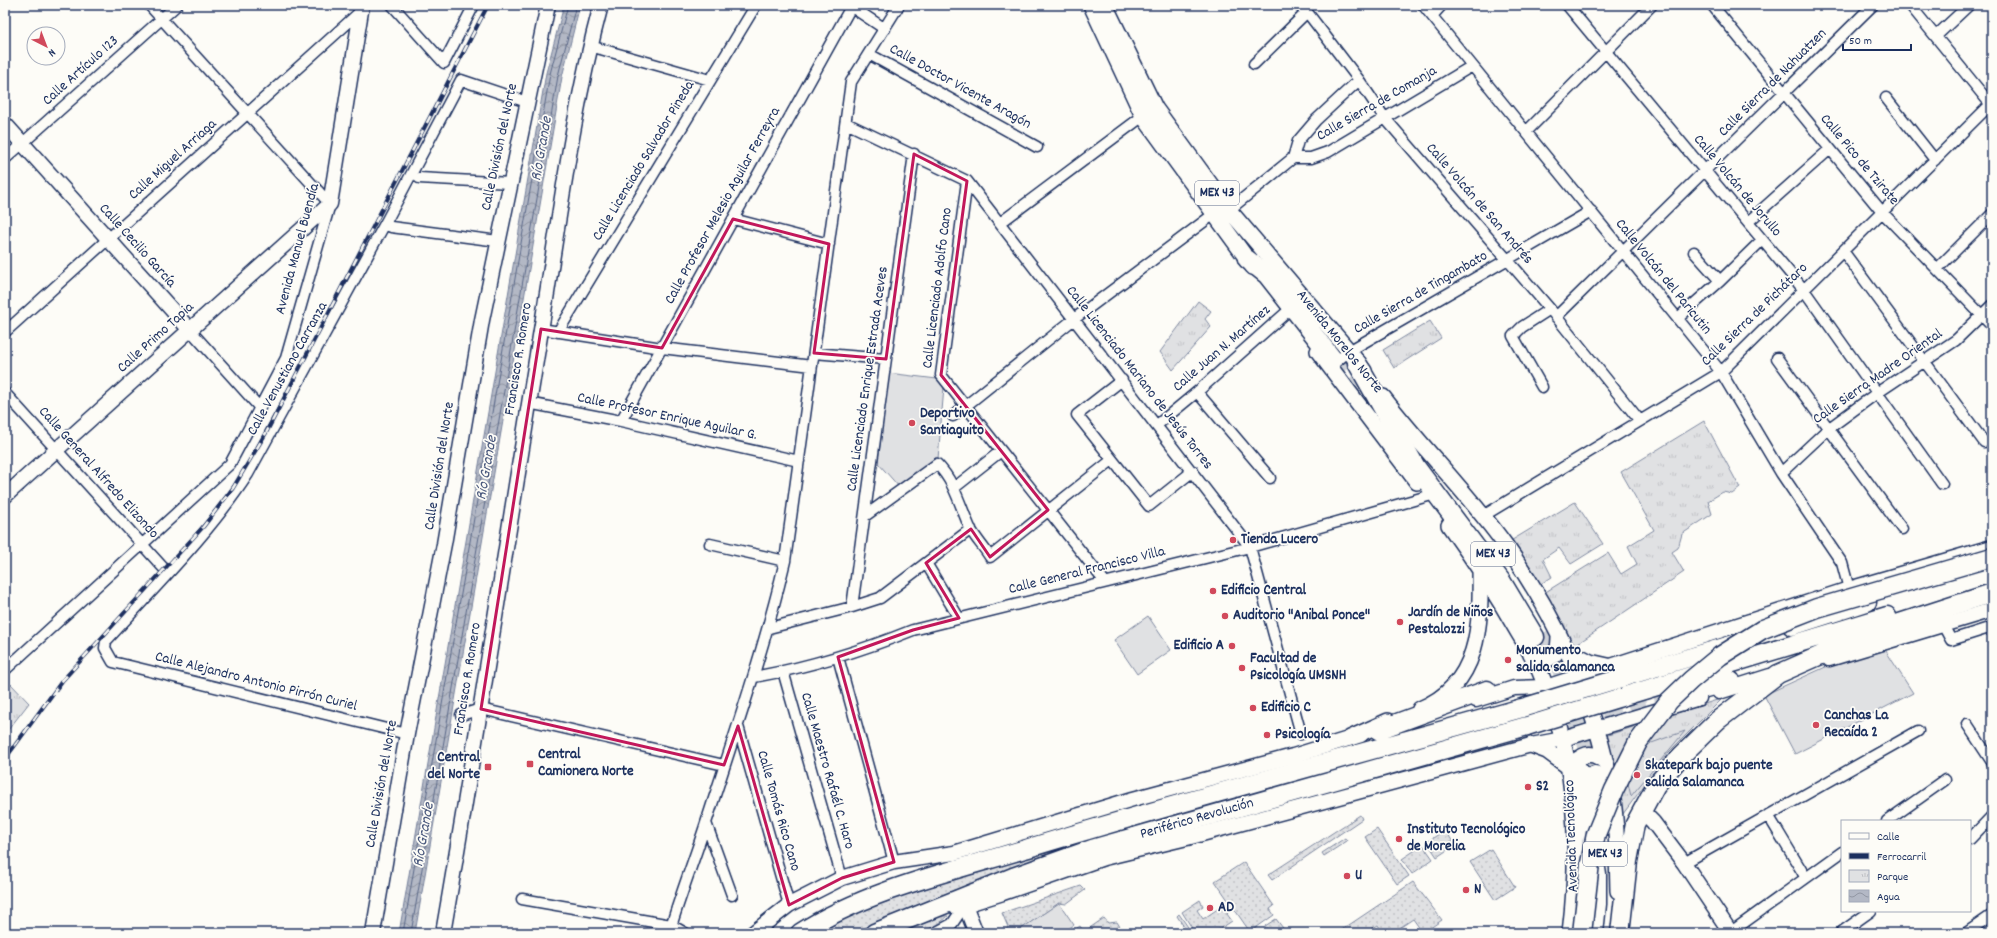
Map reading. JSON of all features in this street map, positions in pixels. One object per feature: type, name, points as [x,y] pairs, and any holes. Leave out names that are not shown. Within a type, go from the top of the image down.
[{"type":"highway","name":"MEX 43","points":[[1247,259],[1267,275],[1331,362]]},
{"type":"highway","name":"MEX 43","points":[[1353,357],[1416,467],[1502,582],[1542,640]]},
{"type":"highway","name":"MEX 43","points":[[1435,480],[1511,577],[1542,640]]},
{"type":"highway","points":[[1582,933],[1596,834],[1614,790],[1642,737],[1669,701],[1691,680],[1720,656],[1763,629],[1817,608],[1992,556]]},
{"type":"highway","name":"Periférico Revolución","points":[[800,933],[857,904],[897,888],[1122,820],[1522,708],[1613,672],[1992,564]]},
{"type":"highway","name":"Periférico Revolución","points":[[874,933],[1013,876],[1092,849],[1527,726],[1992,584]]},
{"type":"highway","points":[[1619,933],[1632,837],[1642,811],[1656,785],[1682,754],[1718,720],[1778,674],[1878,630],[1992,593]]},
{"type":"highway","points":[[1895,633],[1992,604]]},
{"type":"highway","points":[[1684,694],[1731,681]]},
{"type":"highway","points":[[1378,730],[1487,690]]},
{"type":"highway","name":"MEX 43","points":[[1588,770],[1597,875],[1597,904],[1594,933]]},
{"type":"highway","name":"MEX 43","points":[[1588,770],[1607,869],[1602,933]]},
{"type":"main road","name":"Calle División del Norte","points":[[373,933],[407,734],[444,544],[482,320],[548,5]]},
{"type":"main road","name":"Francisco R. Romero","points":[[443,933],[481,709],[564,180],[590,46],[601,5]]},
{"type":"main road","name":"Avenida Morelos Norte","points":[[1091,5],[1149,112],[1214,214],[1247,259],[1331,362],[1480,568],[1542,640],[1565,649],[1578,676],[1597,729]]},
{"type":"main road","name":"Avenida Morelos Norte","points":[[1105,5],[1149,112],[1229,210],[1353,357],[1422,446],[1483,516],[1506,546],[1535,590],[1542,640],[1546,687]]},
{"type":"main road","name":"Avenida Manuel Buendía","points":[[330,204],[361,8]]},
{"type":"main road","name":"Calle Cecilio García","points":[[5,124],[190,330]]},
{"type":"main road","name":"Calle Primo Tapia","points":[[5,496],[330,204]]},
{"type":"main road","points":[[753,933],[789,905],[842,878],[894,862],[954,853],[1133,799],[1312,750],[1514,688],[1546,687],[1578,676],[1613,672],[1848,589],[1992,547]]},
{"type":"main road","points":[[1350,738],[1424,707],[1445,694],[1458,682],[1468,667],[1479,628],[1480,568]]},
{"type":"main road","points":[[935,908],[965,905],[1104,858],[1187,838],[1531,745],[1563,739],[1992,610]]},
{"type":"main road","points":[[1565,649],[1613,672]]},
{"type":"main road","name":"Avenida Tecnológico","points":[[1546,687],[1563,739],[1588,770],[1609,778],[1617,842],[1619,933]]},
{"type":"main road","name":"Avenida Tecnológico","points":[[1570,933],[1574,898],[1575,856],[1573,799],[1588,770],[1597,729]]},
{"type":"main road","points":[[1531,745],[1588,770]]},
{"type":"main road","points":[[1642,811],[1650,818],[1684,863],[1731,932]]},
{"type":"main road","name":"Periférico Revolución","points":[[937,876],[1076,816]]},
{"type":"main road","points":[[965,905],[976,933]]},
{"type":"street","points":[[149,5],[330,204]]},
{"type":"street","name":"Calle Artículo 123","points":[[5,159],[177,5]]},
{"type":"street","points":[[392,5],[444,63],[474,5]]},
{"type":"street","name":"Calle Licenciado Salvador Pineda","points":[[558,332],[756,5]]},
{"type":"street","points":[[670,929],[769,628],[785,561],[851,82],[899,5]]},
{"type":"street","name":"Calle Volcán de San Andrés","points":[[1298,5],[1307,12],[1359,80],[1384,117],[1553,313],[1640,421]]},
{"type":"street","name":"Calle Volcán del Paricutin","points":[[1423,5],[1721,372],[1781,473],[1842,563],[1848,589]]},
{"type":"street","points":[[1432,16],[1442,5]]},
{"type":"street","name":"Calle Volcán de Jorullo","points":[[1567,5],[1804,290],[1942,484]]},
{"type":"street","points":[[1526,132],[1652,5]]},
{"type":"street","name":"Calle Pico de Tzirate","points":[[1712,5],[1882,212],[1992,326]]},
{"type":"street","name":"Calle Sierra de Nahuatzen","points":[[1542,387],[1513,336],[1522,327],[1553,313],[1623,251],[1873,5]]},
{"type":"street","points":[[1910,5],[1992,104]]},
{"type":"street","points":[[1936,36],[1969,5]]},
{"type":"street","points":[[851,6],[885,29]]},
{"type":"street","name":"Calle Profesor Melesio Aguilar Ferreyra","points":[[621,421],[851,6]]},
{"type":"street","name":"Calle Miguel Arriaga","points":[[5,332],[361,8]]},
{"type":"street","points":[[1254,64],[1307,12]]},
{"type":"street","points":[[590,46],[710,80]]},
{"type":"street","name":"Calle Doctor Vicente Aragón","points":[[869,54],[1037,147]]},
{"type":"street","name":"Calle Sierra de Comanja","points":[[1293,158],[1311,158],[1328,152],[1384,117],[1472,66]]},
{"type":"street","name":"Calle Venustiano Carranza","points":[[105,648],[106,641],[168,573],[234,496],[248,474],[387,220],[461,80],[527,102]]},
{"type":"street","points":[[953,416],[1074,319],[1214,214],[1229,210],[1293,158],[1298,141],[1316,120],[1359,80]]},
{"type":"street","points":[[1886,98],[1935,160]]},
{"type":"street","name":"Calle Sierra de Pichátaro","points":[[1483,516],[1721,372],[1992,104]]},
{"type":"street","points":[[1000,223],[1149,112]]},
{"type":"street","name":"Calle Licenciado Mariano de Jesús Torres","points":[[846,123],[914,154],[967,181],[1193,471],[1250,547],[1301,734]]},
{"type":"street","points":[[1748,222],[1830,149]]},
{"type":"street","name":"Calle Licenciado Enrique Estrada Aceves","points":[[852,607],[914,154]]},
{"type":"street","points":[[419,178],[510,183]]},
{"type":"street","name":"Calle Licenciado Adolfo Cano","points":[[967,181],[941,375],[1105,582]]},
{"type":"street","name":"Avenida Manuel Buendía","points":[[142,544],[230,464],[286,358],[330,204]]},
{"type":"street","name":"Calle Sierra de Tingambato","points":[[1331,362],[1353,357],[1508,260],[1591,211]]},
{"type":"street","points":[[1938,269],[1992,214]]},
{"type":"street","points":[[733,219],[829,244]]},
{"type":"street","points":[[391,228],[498,241]]},
{"type":"street","points":[[1678,318],[1720,281],[1762,240]]},
{"type":"street","points":[[1843,251],[1925,360],[1984,442]]},
{"type":"street","points":[[1694,252],[1720,281]]},
{"type":"street","name":"Calle Sierra Madre Oriental","points":[[1781,473],[1828,429],[1877,392],[1956,340],[1992,305]]},
{"type":"street","name":"Calle Juan N. Martínez","points":[[1157,425],[1197,392],[1288,311]]},
{"type":"street","points":[[541,329],[662,348],[812,366]]},
{"type":"street","name":"Calle Cecilio García","points":[[190,330],[260,408]]},
{"type":"street","points":[[814,353],[886,359]]},
{"type":"street","points":[[1777,358],[1902,529]]},
{"type":"street","points":[[1122,380],[1077,415],[1112,460],[1148,506],[1193,471]]},
{"type":"street","points":[[1197,392],[1270,478]]},
{"type":"street","name":"Calle General Alfredo Elizondo","points":[[5,393],[168,573]]},
{"type":"street","name":"Calle Profesor Enrique Aguilar G.","points":[[528,403],[621,421],[799,461]]},
{"type":"street","points":[[954,488],[1001,451]]},
{"type":"street","points":[[865,516],[937,464],[946,472],[971,529],[990,557],[1112,460]]},
{"type":"street","name":"Calle General Francisco Villa","points":[[754,676],[783,671],[838,657],[876,645],[913,630],[1250,547],[1428,496]]},
{"type":"street","points":[[769,628],[852,607],[880,598],[971,529]]},
{"type":"street","points":[[5,670],[142,544]]},
{"type":"street","points":[[710,544],[785,561]]},
{"type":"street","points":[[926,563],[959,618]]},
{"type":"street","points":[[1943,625],[1951,640],[1992,627]]},
{"type":"street","name":"Calle Alejandro Antonio Pirrón Curiel","points":[[105,648],[112,662],[407,734]]},
{"type":"street","points":[[838,657],[894,862]]},
{"type":"street","name":"Calle Maestro Rafaél C. Haro","points":[[783,671],[842,878]]},
{"type":"street","points":[[461,715],[481,709],[724,765]]},
{"type":"street","points":[[1967,724],[1992,762]]},
{"type":"street","name":"Calle Tomás Rico Cano","points":[[738,726],[789,905]]},
{"type":"street","points":[[1684,863],[1918,732]]},
{"type":"street","points":[[1888,820],[1945,780]]},
{"type":"street","points":[[1768,815],[1806,878]]},
{"type":"street","points":[[1971,838],[1992,816]]},
{"type":"street","points":[[706,823],[732,895]]},
{"type":"street","points":[[1731,932],[1841,853]]},
{"type":"street","points":[[522,899],[685,933]]},
{"type":"street","points":[[935,933],[952,924],[965,905]]},
{"type":"street","points":[[1840,933],[1870,912]]},
{"type":"street","points":[[1966,933],[1992,915]]},
{"type":"highlighted area","points":[[914,154],[967,181],[941,375],[1048,510],[990,557],[971,529],[926,563],[959,618],[913,630],[838,657],[894,862],[842,878],[789,905],[738,726],[724,765],[481,709],[541,329],[662,348],[733,219],[829,244],[814,353],[886,359]]},
{"type":"green space","points":[[1198,301],[1211,311],[1205,319],[1211,327],[1173,370],[1160,352]]},
{"type":"green space","points":[[1430,321],[1441,338],[1394,368],[1383,350]]},
{"type":"green space","name":"Deportivo Santiaguito","points":[[888,373],[937,379],[944,387],[938,459],[900,488],[878,463]]},
{"type":"green space","points":[[1704,421],[1740,488],[1732,494],[1723,492],[1708,501],[1712,514],[1682,534],[1678,548],[1672,552],[1684,572],[1574,646],[1544,593],[1608,553],[1621,574],[1637,564],[1628,546],[1654,530],[1621,472]]},
{"type":"green space","points":[[1575,502],[1603,544],[1571,564],[1559,548],[1543,559],[1552,577],[1539,585],[1509,542]]},
{"type":"green space","points":[[1148,616],[1171,650],[1137,674],[1114,640]]},
{"type":"green space","name":"Canchas La Recaída 2","points":[[1884,648],[1913,693],[1795,754],[1764,695],[1830,665]]},
{"type":"green space","points":[[11,684],[29,703],[5,734],[5,689]]},
{"type":"green space","points":[[1723,698],[1668,753],[1620,818],[1605,736]]},
{"type":"green space","points":[[1533,712],[1535,718],[884,921],[856,933],[812,933],[870,904],[1030,854]]},
{"type":"green space","name":"Skatepark bajo puente salida Salamanca","points":[[1685,731],[1631,796],[1621,754]]},
{"type":"green space","points":[[1532,733],[1531,737],[1204,828],[1109,848]]},
{"type":"green space","points":[[1360,815],[1362,819],[1272,880],[1268,875]]},
{"type":"green space","points":[[1377,829],[1409,876],[1397,884],[1365,837]]},
{"type":"green space","points":[[1445,830],[1455,845],[1437,857],[1427,842]]},
{"type":"green space","points":[[1345,838],[1347,841],[1324,856],[1322,853]]},
{"type":"green space","points":[[1423,845],[1433,859],[1412,874],[1402,859]]},
{"type":"green space","points":[[1491,849],[1515,887],[1495,900],[1470,862]]},
{"type":"green space","points":[[1244,862],[1274,906],[1270,909],[1274,915],[1250,932],[1215,881]]},
{"type":"green space","points":[[1413,882],[1442,920],[1423,933],[1413,919],[1392,933],[1383,933],[1378,925],[1365,933],[1337,933]]},
{"type":"green space","points":[[1081,886],[1085,890],[1066,904],[1059,903],[1021,929],[1023,933],[1004,933],[1008,927],[1002,913]]},
{"type":"green space","points":[[1200,900],[1203,906],[1197,910],[1203,919],[1225,904],[1230,911],[1227,914],[1232,921],[1217,931],[1218,933],[1195,933],[1182,912]]},
{"type":"green space","points":[[1059,903],[1074,925],[1062,933],[1023,933],[1021,929]]},
{"type":"green space","points":[[1179,914],[1192,933],[1188,933],[1177,916]]},
{"type":"green space","points":[[936,916],[948,916],[934,927],[920,932],[887,933]]},
{"type":"green space","points":[[1104,918],[1108,923],[1117,922],[1124,933],[1121,933],[1119,929],[1113,933],[1070,933],[1080,926],[1084,932]]},
{"type":"green space","points":[[1276,919],[1286,932],[1291,929],[1294,933],[1269,933],[1265,926]]},
{"type":"water","name":"Río Grande","points":[[564,5],[580,5],[562,77],[415,933],[399,933],[546,73]]},
{"type":"tunnel","points":[[1332,358],[1383,418]]},
{"type":"tunnel","points":[[1545,632],[1575,703],[1595,775]]},
{"type":"tunnel","points":[[1578,704],[1596,714],[1616,713],[1681,695]]},
{"type":"tunnel","points":[[1560,699],[1581,773]]},
{"type":"railway","points":[[5,759],[62,681],[203,527],[233,488],[266,433],[488,5]]},
{"type":"place","name":"Deportivo Santiaguito","points":[[912,423]]},
{"type":"place","name":"Tienda Lucero","points":[[1233,540]]},
{"type":"place","name":"Edificio Central","points":[[1213,591]]},
{"type":"place","name":"Auditorio \"Anibal Ponce\"","points":[[1225,616]]},
{"type":"place","name":"Jardín de Niños Pestalozzi","points":[[1400,622]]},
{"type":"place","name":"Edificio A","points":[[1232,646]]},
{"type":"place","name":"Monumento salida salamanca","points":[[1508,660]]},
{"type":"place","name":"Facultad de Psicología UMSNH","points":[[1242,668]]},
{"type":"place","name":"Edificio C","points":[[1253,708]]},
{"type":"place","name":"Canchas La Recaída 2","points":[[1816,725]]},
{"type":"place","name":"Psicología","points":[[1267,735]]},
{"type":"place","name":"Central Camionera Norte","points":[[530,764]]},
{"type":"place","name":"Central del Norte","points":[[488,767]]},
{"type":"place","name":"Skatepark bajo puente salida Salamanca","points":[[1637,775]]},
{"type":"place","name":"S2","points":[[1528,787]]},
{"type":"place","name":"Instituto Tecnológico de Morelia","points":[[1399,839]]},
{"type":"place","name":"U","points":[[1347,876]]},
{"type":"place","name":"N","points":[[1466,890]]},
{"type":"place","name":"AD","points":[[1210,908]]}]
